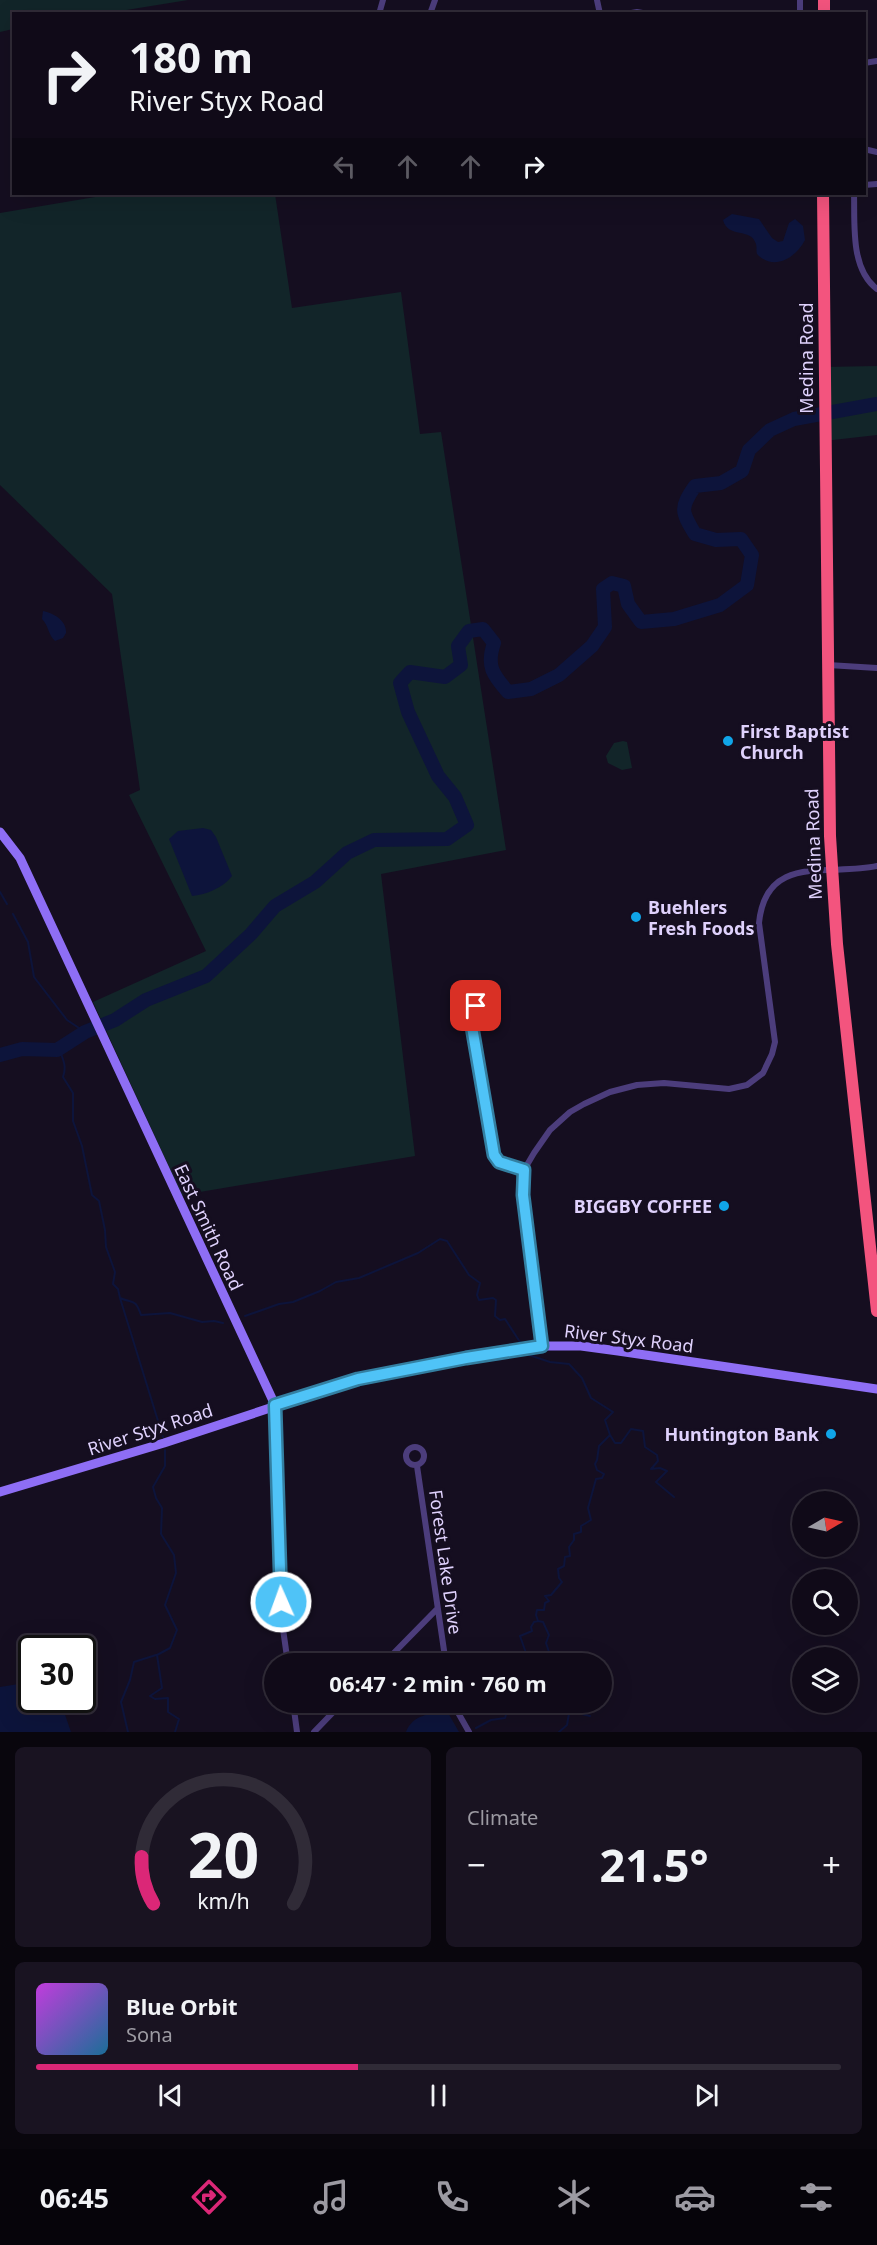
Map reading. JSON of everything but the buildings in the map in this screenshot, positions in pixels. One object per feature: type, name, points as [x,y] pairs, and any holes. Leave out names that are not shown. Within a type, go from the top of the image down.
[{"type":"highway","name":"Medina Road","points":[[823,195],[827,665],[832,869],[837,944],[877,1311]]},
{"type":"street","points":[[854,195],[856,246],[861,268],[877,289]]},
{"type":"street","points":[[827,665],[877,668]]},
{"type":"street","name":"East Smith Road","points":[[0,832],[20,858],[275,1405],[282,1622],[286,1653]]},
{"type":"street","points":[[542,1346],[523,1195],[524,1170],[553,1127],[570,1112],[610,1092],[638,1085],[664,1083],[729,1089],[747,1085],[763,1073],[775,1042],[760,930],[760,911],[767,895],[774,884],[801,872],[877,866]]},
{"type":"street","points":[[483,1003],[476,1006],[471,1021],[492,1150],[499,1162],[524,1170]]},
{"type":"street","name":"River Styx Road","points":[[0,1492],[164,1443],[358,1379],[542,1346],[580,1346],[877,1389]]},
{"type":"street","name":"Forest Lake Drive","points":[[417,1466],[444,1653]]},
{"type":"street","points":[[393,1653],[437,1609]]},
{"type":"street","points":[[294,1713],[297,1732]]},
{"type":"street","points":[[314,1732],[332,1713]]},
{"type":"street","points":[[458,1713],[469,1732]]},
{"type":"green space","points":[[0,0],[188,0],[114,12],[12,12],[12,29],[0,32]]},
{"type":"green space","points":[[107,195],[275,195],[292,308],[401,292],[420,434],[441,432],[506,850],[381,874],[415,1156],[182,1195],[93,1002],[206,951],[129,795],[140,790],[112,594],[0,485],[0,213]]},
{"type":"green space","points":[[877,366],[877,435],[824,441],[824,367]]},
{"type":"green space","points":[[627,742],[632,768],[622,770],[608,763],[606,756],[614,743]]},
{"type":"shaded area","points":[[732,214],[759,219],[772,238],[778,242],[783,241],[789,223],[795,219],[803,226],[805,240],[796,253],[790,257],[770,262],[757,254],[753,239],[726,226],[723,220]]},
{"type":"shaded area","points":[[43,611],[62,621],[66,629],[63,638],[55,641],[53,639],[42,619]]},
{"type":"shaded area","points":[[203,828],[211,830],[216,837],[232,876],[214,890],[192,896],[169,839],[178,831]]},
{"type":"shaded area","points":[[18,1684],[18,1713],[64,1713],[71,1732],[0,1732],[0,1687]]},
{"type":"shaded area","points":[[448,1713],[459,1732],[406,1732],[413,1722],[428,1714]]},
{"type":"waterway","points":[[0,1055],[22,1049],[57,1050],[85,1032],[115,1020],[146,1000],[206,976],[251,934],[275,906],[315,882],[347,853],[374,840],[447,839],[467,825],[455,797],[438,776],[408,712],[400,683],[410,672],[445,677],[461,665],[458,646],[469,631],[483,629],[494,643],[491,658],[492,670],[503,686],[508,692],[531,689],[559,675],[592,646],[605,627],[603,589],[612,583],[624,586],[628,604],[641,622],[674,619],[720,605],[747,585],[752,555],[741,539],[716,540],[695,534],[684,510],[695,486],[721,483],[742,471],[749,450],[770,430],[794,419],[877,404]]},
{"type":"waterway","points":[[0,892],[7,904]]},
{"type":"waterway","points":[[13,914],[28,942],[34,977],[67,1020],[85,1032]]},
{"type":"waterway","points":[[59,1049],[65,1066],[63,1077],[73,1093],[73,1121],[82,1146],[92,1195],[99,1201],[106,1247],[115,1272],[113,1284],[118,1289],[120,1298],[134,1302],[141,1315],[170,1313],[202,1322],[223,1323]]},
{"type":"waterway","points":[[245,1316],[279,1304],[293,1302],[336,1282],[359,1278],[418,1253],[440,1239],[447,1241],[469,1275],[480,1283],[477,1295],[479,1300],[493,1298],[496,1300],[495,1316],[500,1320],[505,1319],[520,1342]]},
{"type":"waterway","points":[[120,1298],[163,1437]]},
{"type":"waterway","points":[[526,1354],[550,1362],[569,1364],[582,1378],[591,1398],[613,1412],[605,1420],[610,1435],[599,1446],[595,1464],[597,1470],[604,1474],[602,1478],[596,1479],[588,1508],[591,1520],[581,1526],[581,1532],[574,1534],[574,1540],[569,1547],[570,1556],[565,1557],[564,1566],[558,1569],[562,1582],[551,1595],[545,1596],[549,1601],[545,1603],[544,1610],[537,1610],[538,1621],[534,1622],[531,1627],[532,1631],[520,1636],[526,1653]]},
{"type":"waterway","points":[[610,1435],[615,1443],[621,1443],[631,1429],[643,1431],[645,1447],[657,1455],[658,1461],[651,1469],[660,1468],[667,1471],[656,1482],[674,1497]]},
{"type":"waterway","points":[[165,1450],[165,1466],[153,1487],[162,1508],[161,1534],[174,1555],[176,1573],[165,1605],[177,1630],[170,1648],[157,1655],[162,1688],[150,1696],[155,1699],[168,1698],[168,1712],[179,1719],[175,1732]]},
{"type":"waterway","points":[[538,1621],[543,1622],[549,1635],[546,1643],[549,1653]]},
{"type":"waterway","points":[[128,1732],[121,1702],[134,1662],[156,1655]]},
{"type":"waterway","points":[[476,1728],[491,1720],[505,1718],[506,1713]]},
{"type":"waterway","points":[[559,1732],[567,1725],[569,1713]]},
{"type":"waterway","points":[[582,1713],[590,1716]]},
{"type":"place","name":"First Baptist Church","points":[[728,741]]},
{"type":"place","name":"Buehlers Fresh Foods","points":[[636,917]]},
{"type":"place","name":"BIGGBY COFFEE","points":[[724,1206]]},
{"type":"place","name":"Huntington Bank","points":[[831,1434]]},
{"type":"route","points":[[281,1602],[275,1405],[358,1379],[542,1346],[523,1195],[524,1170],[499,1162],[492,1150],[471,1021],[476,1006]]}]
